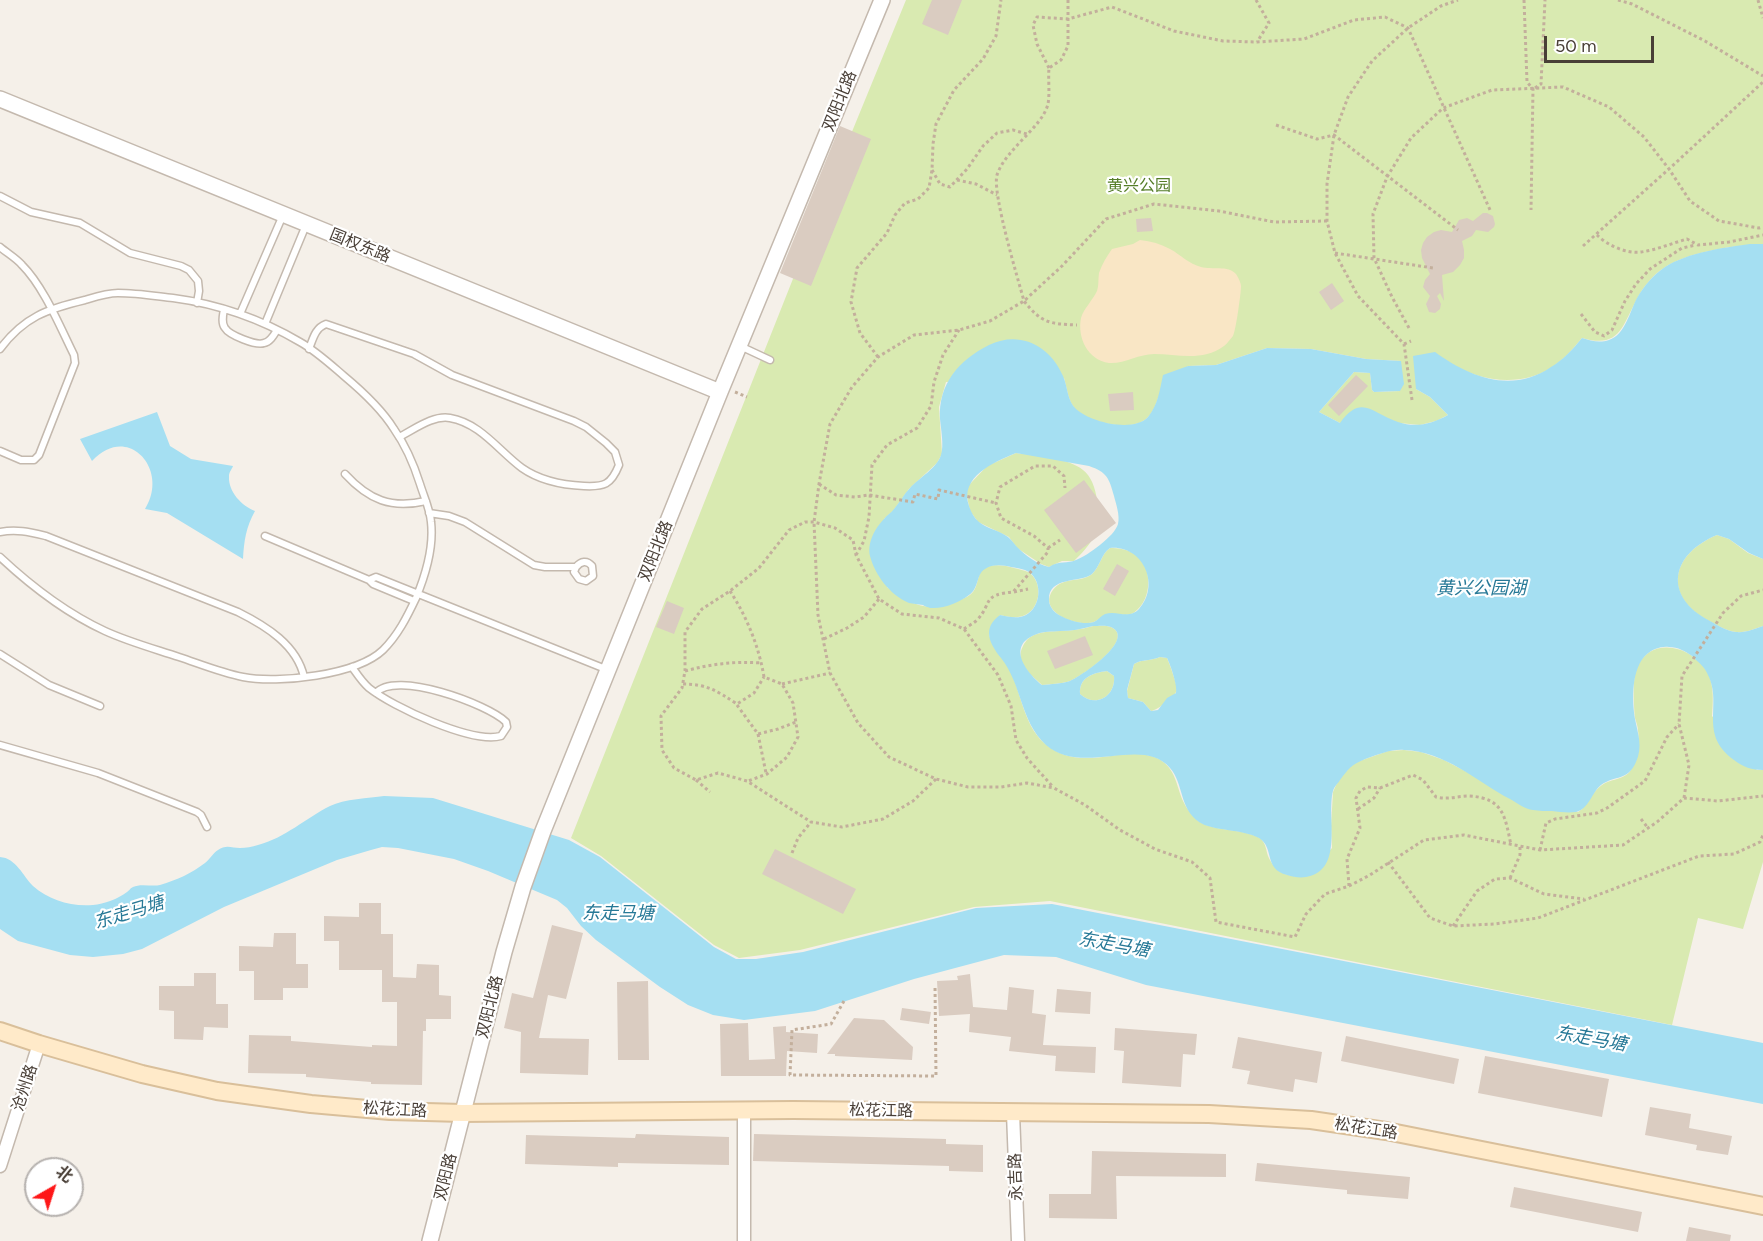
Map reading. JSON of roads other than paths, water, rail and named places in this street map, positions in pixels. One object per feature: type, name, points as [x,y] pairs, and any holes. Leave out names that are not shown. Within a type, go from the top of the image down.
[{"type":"main road","name":"松花江路","points":[[0,1031],[142,1074],[217,1091],[334,1106],[390,1111],[462,1113],[744,1110],[1209,1114],[1311,1120],[1396,1133],[1763,1206]]},
{"type":"street","name":"双阳北路","points":[[462,1113],[504,952],[523,887],[543,831],[720,392],[882,0]]},
{"type":"street","name":"国权东路","points":[[0,99],[720,392]]},
{"type":"street","name":"沧州路","points":[[0,1166],[39,1044]]},
{"type":"street","points":[[744,1110],[744,1241]]},
{"type":"street","name":"双阳路","points":[[430,1241],[462,1113]]},
{"type":"street","name":"永吉路","points":[[1013,1113],[1018,1241]]},
{"type":"lane","points":[[0,196],[31,212],[80,224],[130,253],[189,270],[198,281],[197,303]]},
{"type":"lane","points":[[240,314],[283,214]]},
{"type":"lane","points":[[265,324],[306,224]]},
{"type":"lane","points":[[0,247],[28,272],[52,309],[74,355],[75,363],[39,454],[34,460],[21,460],[0,451]]},
{"type":"lane","points":[[0,349],[20,326],[44,312],[115,293],[145,294],[197,303],[224,309],[265,324],[302,343],[353,384],[393,426],[416,471],[426,501],[432,534],[427,568],[418,593],[403,625],[382,650],[367,661],[352,667],[304,677],[276,679],[244,677],[107,632],[57,603],[0,557]]},
{"type":"lane","points":[[224,309],[223,324],[231,334],[261,344],[267,342],[277,330]]},
{"type":"lane","points":[[309,349],[317,330],[326,324],[414,354],[452,375],[580,424],[615,452],[619,465],[611,481],[604,485],[595,487],[567,485],[522,468],[482,433],[460,420],[441,417],[399,437]]},
{"type":"lane","points":[[739,346],[770,360]]},
{"type":"lane","points":[[345,474],[357,488],[381,501],[410,504],[426,501]]},
{"type":"lane","points":[[429,513],[449,516],[465,522],[534,565],[576,567]]},
{"type":"lane","points":[[0,532],[25,530],[46,536],[246,616],[280,638],[299,661],[304,677]]},
{"type":"lane","points":[[265,536],[414,601]]},
{"type":"lane","points":[[369,580],[376,577],[609,670]]},
{"type":"lane","points":[[0,654],[49,685],[100,706]]},
{"type":"lane","points":[[352,667],[362,681],[376,693],[413,714],[484,737],[501,736],[507,728],[506,722],[492,712],[432,689],[406,685],[383,687],[376,693]]},
{"type":"lane","points":[[0,745],[112,778],[196,812],[201,815],[207,827]]},
{"type":"water","name":"黄兴公园湖","points":[[1750,244],[1763,244],[1763,559],[1749,553],[1729,539],[1717,535],[1690,553],[1682,564],[1678,576],[1679,588],[1684,600],[1710,621],[1736,632],[1763,626],[1763,770],[1748,768],[1737,762],[1723,750],[1717,740],[1714,730],[1712,686],[1703,667],[1692,656],[1681,650],[1660,647],[1647,654],[1635,676],[1633,703],[1640,746],[1636,762],[1625,775],[1601,785],[1584,808],[1576,812],[1530,809],[1521,806],[1447,761],[1419,752],[1390,751],[1358,762],[1335,786],[1331,802],[1332,842],[1326,864],[1318,872],[1306,877],[1292,876],[1275,868],[1267,847],[1259,838],[1199,822],[1188,810],[1174,774],[1158,759],[1144,755],[1094,758],[1061,754],[1046,745],[1037,735],[1008,668],[993,647],[989,636],[991,625],[1000,615],[1023,616],[1035,606],[1038,594],[1037,582],[1029,572],[1005,566],[988,567],[982,571],[969,595],[952,605],[931,608],[909,603],[896,595],[884,584],[872,563],[869,551],[872,536],[910,488],[939,460],[942,451],[940,406],[952,374],[968,358],[989,345],[1012,339],[1023,340],[1042,349],[1057,365],[1065,380],[1071,402],[1076,409],[1091,418],[1122,425],[1141,422],[1148,417],[1160,391],[1163,375],[1188,366],[1216,365],[1267,348],[1311,349],[1366,359],[1401,361],[1404,384],[1400,391],[1374,392],[1370,373],[1354,372],[1319,412],[1340,423],[1348,414],[1361,407],[1405,424],[1424,424],[1448,415],[1430,397],[1416,389],[1413,356],[1435,352],[1476,375],[1506,381],[1521,380],[1536,375],[1560,361],[1582,338],[1599,341],[1615,337],[1623,328],[1643,289],[1665,267],[1695,254]],"holes":[[[1016,453],[1089,466],[1104,473],[1114,496],[1118,517],[1116,529],[1100,545],[1076,560],[1049,567],[1032,559],[1008,537],[979,522],[969,506],[967,496],[974,479],[980,472]],[[1110,548],[1132,553],[1145,568],[1148,589],[1139,609],[1131,614],[1105,614],[1094,622],[1086,623],[1060,616],[1050,606],[1050,592],[1059,584],[1092,574]],[[1093,626],[1111,627],[1117,633],[1117,640],[1104,657],[1076,678],[1063,683],[1042,685],[1025,666],[1021,658],[1022,645],[1042,632]],[[1167,658],[1176,693],[1167,698],[1158,710],[1151,711],[1143,702],[1128,698],[1127,690],[1134,664]],[[1107,671],[1114,676],[1114,683],[1108,695],[1092,700],[1080,694],[1080,688],[1084,680]]]},
{"type":"water","points":[[157,412],[170,446],[191,459],[233,466],[229,482],[233,493],[245,506],[255,511],[246,534],[243,559],[167,513],[145,509],[151,494],[152,480],[149,466],[141,456],[131,449],[119,447],[106,450],[92,461],[80,439]]},
{"type":"water","name":"东走马塘","points":[[384,796],[433,798],[569,840],[600,857],[714,947],[736,959],[756,959],[803,952],[976,908],[1052,904],[1763,1043],[1763,1104],[1146,985],[1056,957],[1004,955],[914,979],[815,1011],[744,1020],[713,1015],[688,1005],[596,940],[557,900],[454,859],[398,848],[382,847],[337,860],[224,907],[142,949],[123,954],[93,957],[70,955],[18,941],[0,929],[0,857],[6,858],[19,868],[33,886],[53,899],[77,905],[97,904],[115,899],[136,886],[160,885],[190,873],[224,847],[247,848],[268,842],[336,804],[349,800]]},
{"type":"park label","name":"黄兴公园","points":[[1139,186]]}]
